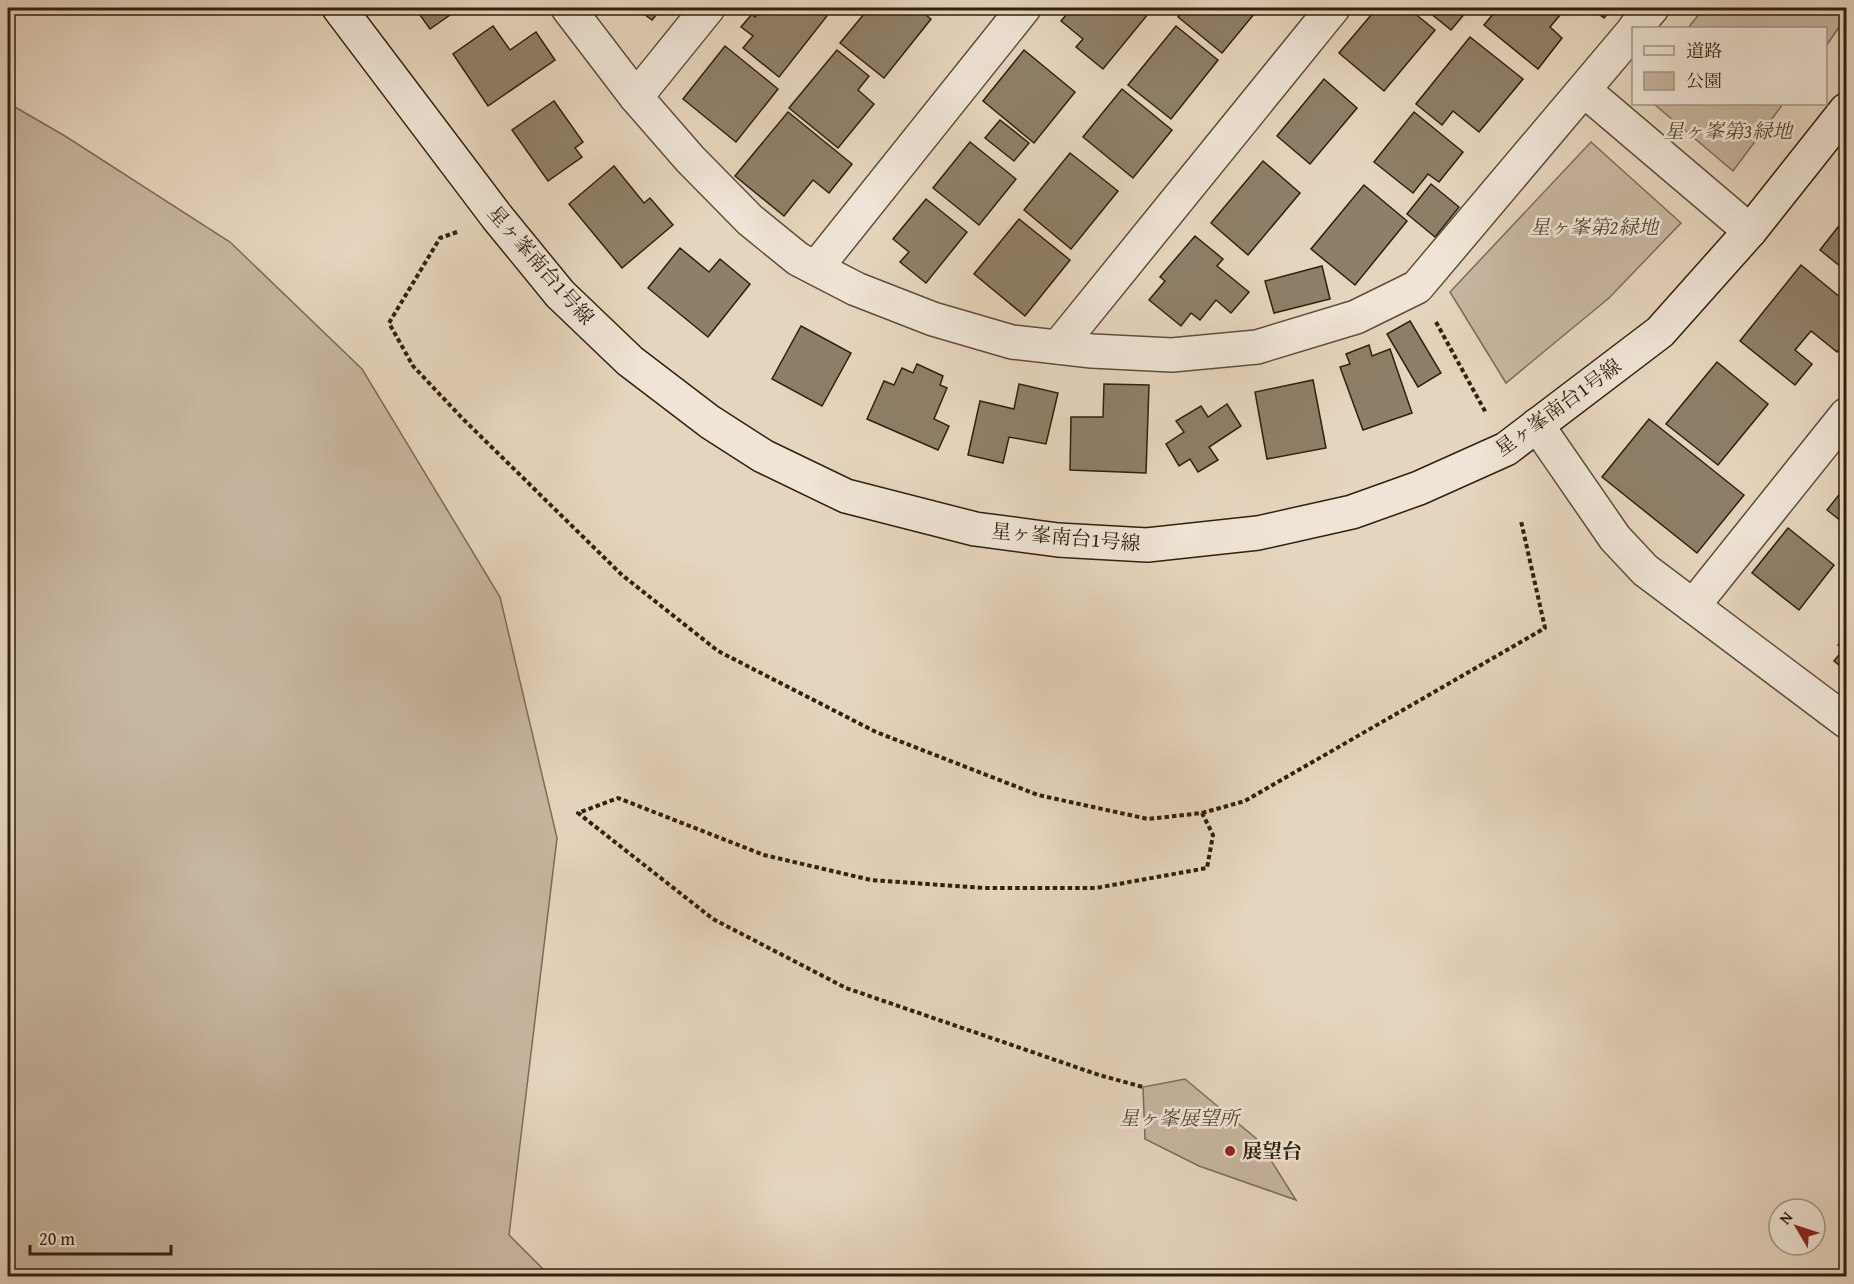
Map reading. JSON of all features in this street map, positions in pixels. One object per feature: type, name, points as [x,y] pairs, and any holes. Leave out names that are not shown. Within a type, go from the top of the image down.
[{"type":"street","name":"星ヶ峯南台1号線","points":[[339,8],[497,217],[560,294],[622,354],[710,422],[764,456],[846,496],[975,529],[1058,540],[1147,545],[1258,533],[1352,512],[1419,488],[1506,449],[1660,332],[1750,231],[1846,110]]},
{"type":"street","points":[[568,8],[636,97],[690,159],[750,220],[798,259],[856,289],[933,319],[1012,342],[1172,355],[1257,347],[1356,316],[1417,287],[1632,31]]},
{"type":"street","points":[[636,97],[708,8]]},
{"type":"street","points":[[816,268],[1024,8]]},
{"type":"street","points":[[1058,347],[1334,8]]},
{"type":"street","points":[[1636,27],[1652,8]]},
{"type":"street","points":[[1584,90],[1750,231]]},
{"type":"street","points":[[1693,606],[1846,415]]},
{"type":"street","points":[[1537,425],[1615,538],[1646,570],[1846,721]]},
{"type":"path","points":[[497,217],[440,238],[389,323],[413,366],[420,374],[622,575],[718,651],[876,732],[1038,795],[1148,819],[1202,813],[1245,801],[1545,628],[1521,521]]},
{"type":"path","points":[[1417,287],[1506,449]]},
{"type":"path","points":[[1143,1087],[1099,1075],[846,988],[713,919],[578,813],[618,798],[764,855],[871,880],[984,888],[1096,888],[1207,868],[1213,835],[1202,813]]},
{"type":"green space","points":[[1704,8],[1846,8],[1846,17],[1827,45],[1827,27],[1689,27]]},
{"type":"green space","points":[[8,103],[65,136],[230,242],[362,369],[500,597],[557,838],[509,1235],[550,1276],[8,1276]]},
{"type":"green space","name":"星ヶ峯第3緑地","points":[[1655,105],[1782,105],[1733,171]]},
{"type":"green space","name":"星ヶ峯第2緑地","points":[[1591,142],[1681,223],[1609,298],[1506,383],[1450,292]]},
{"type":"green space","name":"星ヶ峯展望所","points":[[1185,1079],[1258,1140],[1296,1200],[1199,1166],[1145,1139],[1143,1087]]},
{"type":"building","points":[[415,8],[460,8],[430,29]]},
{"type":"building","points":[[636,8],[662,8],[652,20]]},
{"type":"building","points":[[763,8],[772,13],[776,8],[816,8],[827,16],[779,77],[743,48],[753,36],[741,27],[752,14],[755,17]]},
{"type":"building","points":[[869,8],[917,8],[931,19],[884,78],[840,43]]},
{"type":"building","points":[[1072,8],[1153,8],[1103,69],[1076,47],[1083,39],[1061,21]]},
{"type":"building","points":[[1185,8],[1259,8],[1222,53],[1178,17]]},
{"type":"building","points":[[1377,8],[1408,8],[1435,30],[1384,91],[1339,53]]},
{"type":"building","points":[[1424,8],[1461,8],[1466,12],[1451,30]]},
{"type":"building","points":[[1498,8],[1566,8],[1550,27],[1562,38],[1538,69],[1484,25]]},
{"type":"building","points":[[1591,8],[1612,8],[1604,18]]},
{"type":"building","points":[[493,26],[510,50],[536,32],[555,60],[488,106],[453,54]]},
{"type":"building","points":[[1176,26],[1218,60],[1171,119],[1128,85]]},
{"type":"building","points":[[1470,37],[1523,79],[1479,132],[1453,111],[1442,125],[1416,104]]},
{"type":"building","points":[[725,46],[778,89],[736,142],[683,99]]},
{"type":"building","points":[[837,50],[869,76],[858,90],[874,104],[838,148],[789,108]]},
{"type":"building","points":[[1024,50],[1075,92],[1034,143],[983,101]]},
{"type":"building","points":[[1324,79],[1357,108],[1310,164],[1277,136]]},
{"type":"building","points":[[1122,89],[1172,130],[1133,178],[1083,137]]},
{"type":"building","points":[[554,101],[583,142],[575,148],[582,157],[548,181],[512,130]]},
{"type":"building","points":[[788,112],[852,164],[829,193],[813,180],[784,216],[735,176]]},
{"type":"building","points":[[1414,112],[1463,152],[1439,182],[1428,174],[1413,193],[1374,162]]},
{"type":"building","points":[[1000,120],[1029,143],[1014,161],[985,138]]},
{"type":"building","points":[[970,142],[1016,179],[979,225],[933,188]]},
{"type":"building","points":[[1070,153],[1118,191],[1071,249],[1024,210]]},
{"type":"building","points":[[1263,161],[1300,193],[1248,255],[1211,223]]},
{"type":"building","points":[[614,166],[644,203],[650,198],[673,225],[622,268],[569,204]]},
{"type":"building","points":[[1431,184],[1459,207],[1435,237],[1407,214]]},
{"type":"building","points":[[1364,185],[1407,221],[1355,285],[1311,249]]},
{"type":"building","points":[[926,199],[967,232],[926,283],[900,262],[909,252],[893,239]]},
{"type":"building","points":[[1846,217],[1846,271],[1820,250]]},
{"type":"building","points":[[1019,219],[1070,260],[1025,316],[974,274]]},
{"type":"building","points":[[1195,236],[1223,259],[1217,266],[1249,292],[1231,313],[1216,300],[1200,320],[1191,313],[1181,326],[1149,300],[1165,281],[1160,277]]},
{"type":"building","points":[[680,248],[709,272],[720,259],[750,284],[708,337],[648,288]]},
{"type":"building","points":[[1801,265],[1846,302],[1846,340],[1837,352],[1811,331],[1795,350],[1812,364],[1795,385],[1740,341]]},
{"type":"building","points":[[1322,266],[1330,299],[1274,313],[1265,281]]},
{"type":"building","points":[[1410,321],[1441,373],[1418,387],[1387,334]]},
{"type":"building","points":[[801,326],[851,353],[822,406],[772,379]]},
{"type":"building","points":[[1369,345],[1372,356],[1390,349],[1412,413],[1363,430],[1340,367],[1350,364],[1346,354]]},
{"type":"building","points":[[1717,362],[1768,404],[1718,465],[1666,424]]},
{"type":"building","points":[[917,364],[943,376],[940,385],[947,388],[934,419],[949,426],[938,450],[867,419],[884,381],[894,385],[902,368],[913,373]]},
{"type":"building","points":[[1313,380],[1326,448],[1267,459],[1255,392]]},
{"type":"building","points":[[1019,384],[1058,393],[1046,444],[1009,437],[1003,463],[968,455],[980,401],[1014,409]]},
{"type":"building","points":[[1104,384],[1149,385],[1146,473],[1070,470],[1071,417],[1103,417]]},
{"type":"building","points":[[1227,404],[1241,426],[1209,447],[1218,460],[1198,472],[1190,459],[1179,466],[1166,444],[1184,432],[1176,421],[1201,406],[1208,417]]},
{"type":"building","points":[[1649,419],[1744,495],[1697,553],[1602,477]]},
{"type":"building","points":[[1846,486],[1846,525],[1827,510]]},
{"type":"building","points":[[1788,528],[1834,565],[1799,610],[1752,573]]},
{"type":"building","points":[[1846,634],[1846,671],[1834,661],[1844,649],[1838,645]]},
{"type":"place","name":"展望台","points":[[1230,1151]]}]
